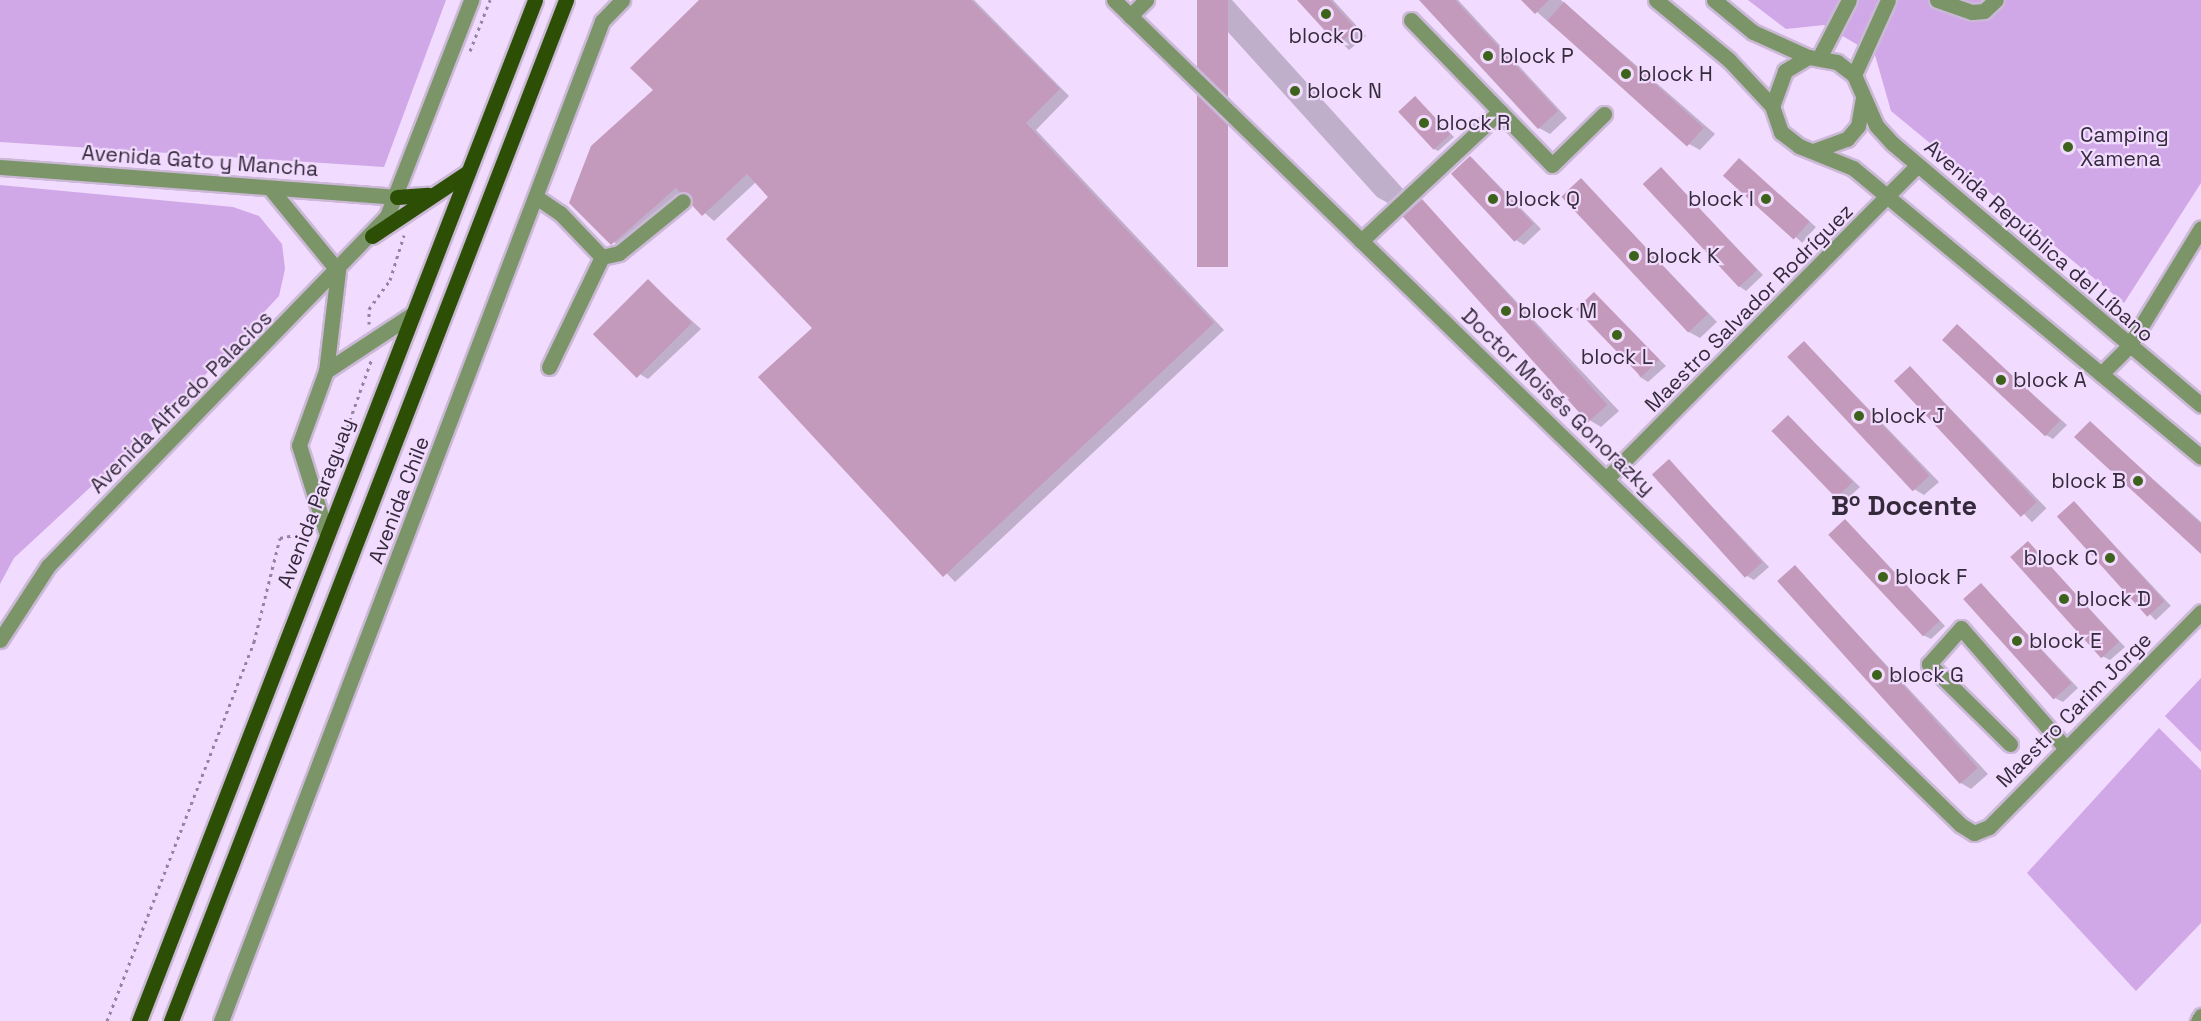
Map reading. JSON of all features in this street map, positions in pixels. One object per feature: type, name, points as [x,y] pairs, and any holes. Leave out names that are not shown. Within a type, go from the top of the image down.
[{"type":"main road","name":"Avenida Paraguay","points":[[139,1021],[535,0]]},
{"type":"main road","points":[[171,1021],[566,0]]},
{"type":"main road","points":[[372,236],[428,195],[468,172]]},
{"type":"main road","points":[[397,197],[428,195]]},
{"type":"street","name":"Avenida Alfredo Palacios","points":[[0,640],[48,566],[372,236],[397,197],[471,0]]},
{"type":"street","name":"Avenida Chile","points":[[221,1021],[602,21],[622,0]]},
{"type":"street","name":"Doctor Moisés Gonorazky","points":[[1114,0],[1974,833]]},
{"type":"street","points":[[1130,16],[1146,0]]},
{"type":"street","points":[[1656,0],[1729,60],[1772,106],[1781,132],[1853,168],[1891,197],[2201,457]]},
{"type":"street","points":[[1714,0],[1753,32],[1814,58],[1838,62],[1854,75],[1863,97],[1858,126],[1847,139],[1816,150]]},
{"type":"street","points":[[1772,106],[1785,71],[1814,58],[1849,0]]},
{"type":"street","points":[[1854,75],[1888,0]]},
{"type":"street","points":[[1936,0],[1972,12],[1984,11],[1996,0]]},
{"type":"street","points":[[1412,20],[1552,165],[1604,114]]},
{"type":"street","name":"Avenida República del Líbano","points":[[1863,97],[1876,125],[1918,165],[2201,405]]},
{"type":"street","points":[[1361,241],[1500,111]]},
{"type":"street","name":"Maestro Salvador Rodríguez","points":[[1607,478],[1891,197],[1918,165]]},
{"type":"street","name":"Avenida Gato y Mancha","points":[[0,167],[397,197]]},
{"type":"street","points":[[270,188],[338,271],[326,371],[299,445],[327,535]]},
{"type":"street","points":[[536,197],[560,213],[603,257]]},
{"type":"street","points":[[549,367],[603,257],[619,253],[683,201]]},
{"type":"street","points":[[2101,374],[2129,346],[2201,228]]},
{"type":"street","points":[[326,371],[411,315]]},
{"type":"street","name":"Maestro Carim Jorge","points":[[1974,833],[1989,827],[2064,746],[2201,612]]},
{"type":"street","points":[[2010,744],[1929,664],[1961,628],[2064,746]]},
{"type":"street","points":[[2198,1021],[2201,1016]]},
{"type":"shaded area","points":[[0,0],[446,0],[384,167],[0,142]]},
{"type":"shaded area","name":"Camping Xamena","points":[[1748,0],[2201,0],[2201,183],[2124,303],[1891,111],[1875,55],[1824,25],[1786,29]]},
{"type":"shaded area","points":[[0,185],[233,207],[259,216],[282,244],[285,269],[279,296],[163,420],[14,558],[0,584]]},
{"type":"shaded area","points":[[2201,678],[2201,752],[2165,716]]},
{"type":"shaded area","points":[[2159,728],[2201,770],[2201,923],[2136,991],[2027,873]]},
{"type":"building","points":[[699,0],[971,0],[1060,89],[1026,123],[1214,323],[943,577],[758,377],[812,328],[726,239],[768,197],[747,174],[702,216],[676,188],[611,245],[569,203],[591,146],[653,90],[630,68]]},
{"type":"building","points":[[1197,0],[1228,0],[1228,267],[1197,267]]},
{"type":"building","name":"block O","points":[[1297,0],[1330,0],[1356,29],[1338,45]]},
{"type":"building","name":"block P","points":[[1419,0],[1455,0],[1558,111],[1538,129]]},
{"type":"building","points":[[1521,0],[1549,0],[1535,14]]},
{"type":"building","name":"block H","points":[[1564,2],[1704,128],[1687,146],[1547,21]]},
{"type":"building","name":"block R","points":[[1415,96],[1450,134],[1434,150],[1398,112]]},
{"type":"building","name":"block Q","points":[[1470,156],[1533,224],[1514,242],[1451,174]]},
{"type":"building","name":"block I","points":[[1739,158],[1810,222],[1794,239],[1723,176]]},
{"type":"building","points":[[1661,167],[1757,270],[1739,287],[1643,184]]},
{"type":"building","name":"block K","points":[[1581,178],[1708,314],[1688,332],[1561,196]]},
{"type":"building","name":"block M","points":[[1422,199],[1607,405],[1588,422],[1403,216]]},
{"type":"building","points":[[648,279],[692,323],[637,378],[593,334]]},
{"type":"building","name":"block L","points":[[1594,292],[1659,360],[1641,377],[1576,309]]},
{"type":"building","name":"block A","points":[[1957,324],[2060,420],[2045,436],[1942,340]]},
{"type":"building","name":"block J","points":[[1804,341],[1929,476],[1913,491],[1787,357]]},
{"type":"building","points":[[1910,366],[2037,502],[2021,517],[1894,381]]},
{"type":"building","points":[[1788,415],[1853,482],[1836,498],[1771,431]]},
{"type":"building","name":"block B","points":[[2090,421],[2201,524],[2201,554],[2074,437]]},
{"type":"building","points":[[1669,459],[1762,562],[1745,578],[1652,474]]},
{"type":"building","name":"block C","points":[[2074,501],[2164,601],[2147,617],[2057,516]]},
{"type":"building","name":"block F","points":[[1845,519],[1940,621],[1923,636],[1828,535]]},
{"type":"building","name":"block D","points":[[2028,541],[2119,642],[2101,658],[2010,557]]},
{"type":"building","name":"block G","points":[[1795,565],[1978,768],[1960,784],[1777,581]]},
{"type":"building","name":"block E","points":[[1981,583],[2071,683],[2053,699],[1963,599]]},
{"type":"place","name":"block O","points":[[1326,14]]},
{"type":"place","name":"block P","points":[[1488,56]]},
{"type":"place","name":"block H","points":[[1626,74]]},
{"type":"place","name":"block N","points":[[1295,91]]},
{"type":"place","name":"block R","points":[[1424,123]]},
{"type":"place","name":"Camping Xamena","points":[[2068,147]]},
{"type":"place","name":"block Q","points":[[1493,199]]},
{"type":"place","name":"block I","points":[[1766,199]]},
{"type":"place","name":"block K","points":[[1634,256]]},
{"type":"place","name":"block M","points":[[1506,311]]},
{"type":"place","name":"block L","points":[[1617,335]]},
{"type":"place","name":"block A","points":[[2001,380]]},
{"type":"place","name":"block J","points":[[1859,416]]},
{"type":"place","name":"block B","points":[[2138,481]]},
{"type":"place","name":"block C","points":[[2110,558]]},
{"type":"place","name":"block F","points":[[1883,577]]},
{"type":"place","name":"block D","points":[[2064,599]]},
{"type":"place","name":"block E","points":[[2017,641]]},
{"type":"place","name":"block G","points":[[1877,675]]},
{"type":"district","name":"Bº Docente","points":[[1904,506]]}]
